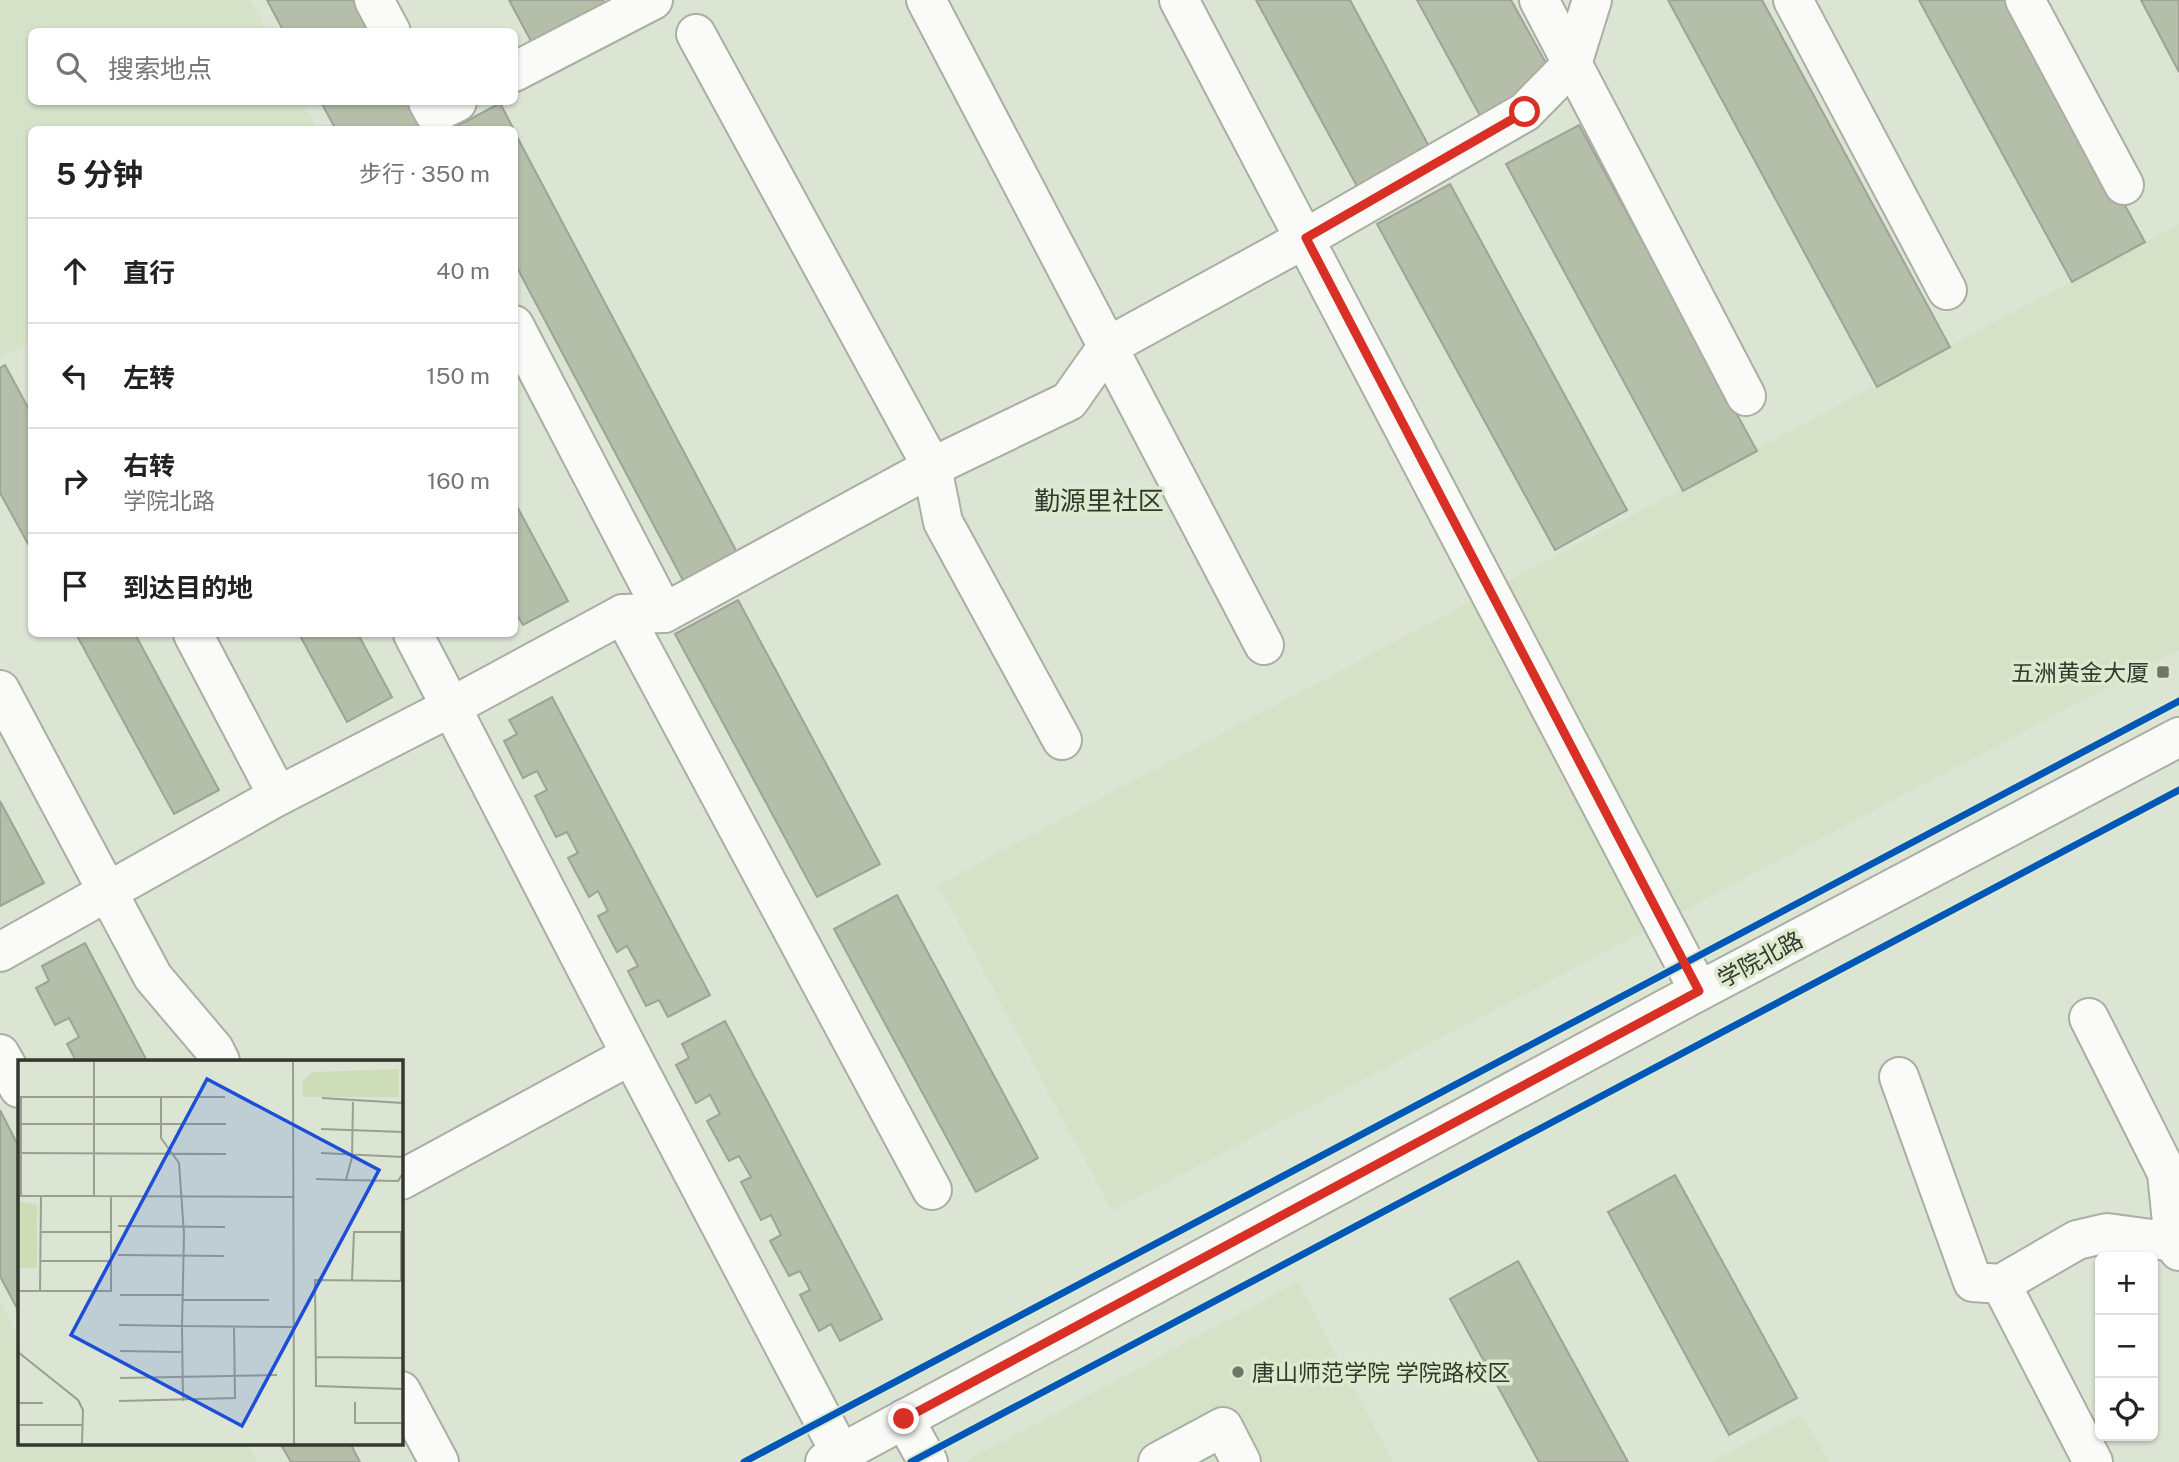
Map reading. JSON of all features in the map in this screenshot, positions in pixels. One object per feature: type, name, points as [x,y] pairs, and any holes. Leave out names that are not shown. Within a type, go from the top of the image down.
[{"type":"street","points":[[374,0],[389,28]]},
{"type":"street","points":[[926,0],[1264,645]]},
{"type":"street","points":[[1180,0],[1699,991]]},
{"type":"street","points":[[1539,0],[1746,396]]},
{"type":"street","points":[[0,952],[278,796],[623,614],[664,613],[932,467],[1069,401],[1107,347],[1306,238],[1525,112],[1572,64],[1592,0]]},
{"type":"street","points":[[1793,0],[1947,290]]},
{"type":"street","points":[[2025,0],[2124,185]]},
{"type":"street","points":[[518,70],[637,4]]},
{"type":"street","points":[[696,34],[932,467],[943,522],[1062,740]]},
{"type":"street","points":[[430,105],[434,113],[451,105]]},
{"type":"street","points":[[518,333],[664,613]]},
{"type":"street","points":[[623,614],[932,1190]]},
{"type":"street","points":[[195,637],[278,796]]},
{"type":"street","points":[[415,637],[631,1055],[833,1458]]},
{"type":"street","points":[[0,690],[153,977],[214,1049],[220,1060]]},
{"type":"street","name":"学院北路","points":[[833,1458],[1699,991],[2179,737]]},
{"type":"street","points":[[1899,1077],[1973,1282],[2001,1284],[2077,1240],[2107,1233],[2177,1244],[2167,1173],[2089,1018]]},
{"type":"street","points":[[0,1054],[18,1086]]},
{"type":"street","points":[[402,1179],[631,1055]]},
{"type":"street","points":[[2001,1284],[2093,1462]]},
{"type":"street","points":[[402,1393],[439,1462]]},
{"type":"street","points":[[904,1419],[928,1462]]},
{"type":"street","points":[[1158,1462],[1223,1427],[1241,1462]]},
{"type":"shaded area","points":[[0,0],[251,0],[265,28],[28,28],[28,105],[305,105],[316,126],[28,126],[28,343],[0,358]]},
{"type":"shaded area","points":[[2179,224],[2179,650],[1112,1211],[938,885]]},
{"type":"shaded area","name":"唐山师范学院 学院路校区","points":[[1298,1282],[1393,1462],[965,1462]]},
{"type":"shaded area","points":[[0,1301],[18,1335],[18,1444],[248,1444],[257,1462],[0,1462]]},
{"type":"shaded area","points":[[1802,1414],[1828,1462],[1711,1462]]},
{"type":"building","points":[[267,0],[356,0],[370,28],[282,28]]},
{"type":"building","points":[[509,0],[603,0],[613,19],[540,58]]},
{"type":"building","points":[[1256,0],[1350,0],[1431,150],[1359,190]]},
{"type":"building","points":[[1417,0],[1511,0],[1557,83],[1484,123]]},
{"type":"building","points":[[1668,0],[1762,0],[1950,347],[1877,387]]},
{"type":"building","points":[[1919,0],[2013,0],[2145,242],[2072,282]]},
{"type":"building","points":[[2141,0],[2179,0],[2179,72]]},
{"type":"building","points":[[323,105],[412,105],[422,126],[334,126]]},
{"type":"building","points":[[501,105],[512,126],[457,126]]},
{"type":"building","points":[[1579,125],[1757,451],[1683,491],[1506,164]]},
{"type":"building","points":[[518,139],[740,558],[686,586],[518,270]]},
{"type":"building","points":[[1450,184],[1627,510],[1555,550],[1377,224]]},
{"type":"building","points":[[5,365],[28,408],[28,544],[0,493],[0,368]]},
{"type":"building","points":[[518,508],[568,601],[523,625],[518,617]]},
{"type":"building","points":[[738,600],[880,864],[817,897],[675,634]]},
{"type":"building","points":[[78,637],[137,637],[219,790],[174,814]]},
{"type":"building","points":[[301,637],[360,637],[392,697],[347,722]]},
{"type":"building","points":[[552,697],[710,995],[668,1017],[659,1000],[646,1006],[628,971],[638,966],[627,946],[617,952],[598,916],[608,911],[598,891],[589,897],[568,858],[578,853],[567,832],[556,837],[535,796],[547,790],[537,771],[523,778],[504,741],[517,734],[509,720]]},
{"type":"building","points":[[0,801],[44,883],[0,906]]},
{"type":"building","points":[[897,895],[1038,1158],[976,1192],[834,929]]},
{"type":"building","points":[[85,943],[146,1060],[75,1060],[67,1044],[79,1037],[69,1018],[55,1025],[36,988],[49,981],[42,966]]},
{"type":"building","points":[[725,1021],[882,1319],[840,1341],[831,1324],[819,1331],[800,1295],[810,1290],[800,1271],[789,1276],[770,1241],[781,1235],[771,1215],[761,1220],[741,1182],[751,1177],[739,1156],[729,1161],[707,1121],[720,1114],[710,1095],[696,1103],[676,1065],[689,1058],[682,1044]]},
{"type":"building","points":[[0,1110],[18,1145],[18,1310],[0,1276]]},
{"type":"building","points":[[1675,1175],[1797,1398],[1729,1435],[1608,1212]]},
{"type":"building","points":[[1518,1261],[1628,1462],[1539,1462],[1450,1299]]},
{"type":"building","points":[[281,1444],[351,1444],[360,1462],[291,1462]]},
{"type":"cycle path","points":[[744,1462],[2179,701]]},
{"type":"cycle path","points":[[911,1462],[2179,790]]},
{"type":"place","name":"五洲黄金大厦","points":[[2163,672]]},
{"type":"place","name":"唐山师范学院 学院路校区","points":[[1238,1372]]},
{"type":"district","name":"勤源里社区","points":[[1099,500]]},
{"type":"route","points":[[904,1419],[1699,991],[1306,238],[1525,112]]}]
